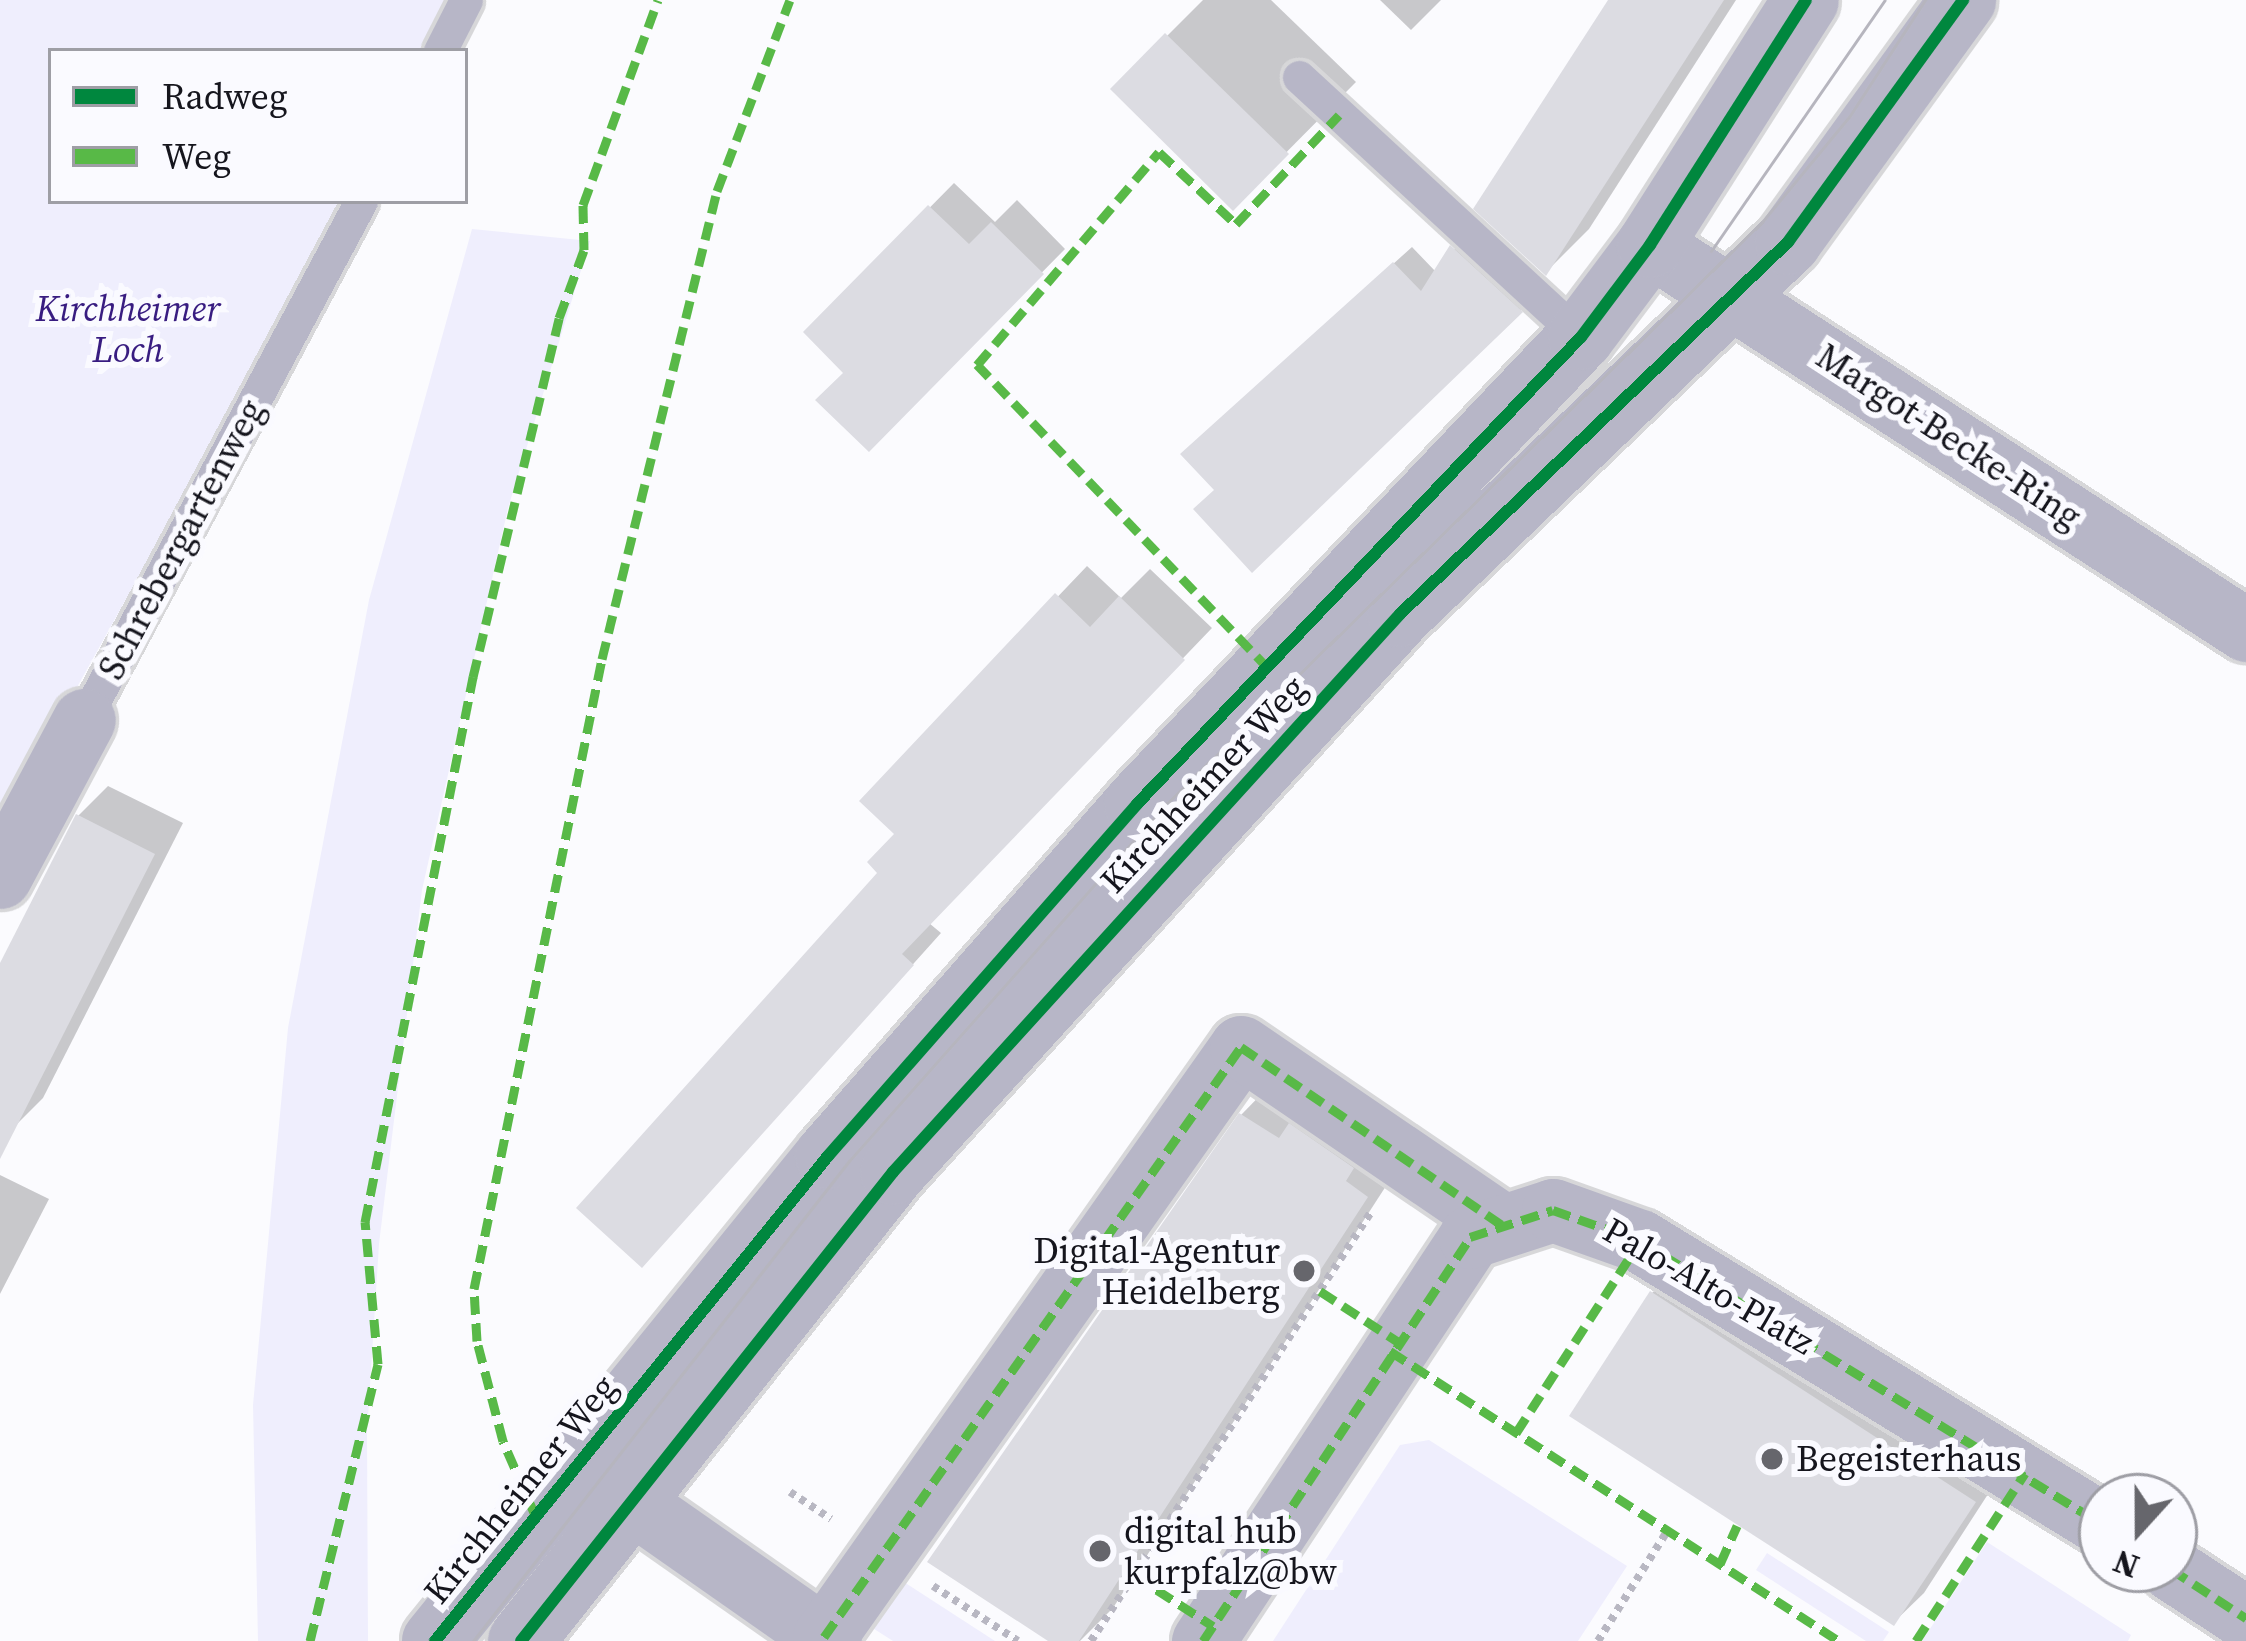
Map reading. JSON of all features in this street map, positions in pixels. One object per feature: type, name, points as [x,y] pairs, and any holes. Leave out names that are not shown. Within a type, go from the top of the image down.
[{"type":"street","name":"Kirchheimer Weg","points":[[435,1641],[828,1156],[1106,839],[1581,337],[1650,245],[1807,0]]},
{"type":"street","name":"Kirchheimer Weg","points":[[521,1641],[893,1172],[1400,614],[1788,242],[1963,0]]},
{"type":"street","name":"Margot-Becke-Ring","points":[[1650,245],[2246,630]]},
{"type":"street","name":"Schrebergartenweg","points":[[0,877],[84,720]]},
{"type":"street","points":[[630,1501],[827,1639],[1241,1048],[1408,1156],[1502,1225]]},
{"type":"street","name":"Palo-Alto-Platz","points":[[1203,1641],[1427,1292],[1470,1237],[1553,1210],[1640,1241],[2078,1509]]},
{"type":"street","points":[[2198,1587],[2246,1618]]},
{"type":"lane","points":[[442,48],[466,0]]},
{"type":"lane","points":[[1298,76],[1581,337]]},
{"type":"lane","name":"Schrebergartenweg","points":[[84,720],[359,204]]},
{"type":"path","points":[[1091,1641],[1408,1156]]},
{"type":"path","points":[[1598,1641],[1668,1530]]},
{"type":"green space","name":"Kirchheimer Loch","points":[[0,0],[450,0],[426,48],[48,48],[48,204],[345,204],[0,826]]},
{"type":"green space","points":[[472,229],[590,241],[508,508],[422,890],[379,1244],[367,1433],[368,1641],[258,1641],[253,1405],[288,1028],[369,600]]},
{"type":"green space","points":[[1429,1440],[1627,1566],[1578,1641],[1273,1641],[1400,1445]]},
{"type":"green space","points":[[1987,1542],[2131,1635],[2128,1641],[1922,1641]]},
{"type":"green space","points":[[1767,1553],[1889,1632],[1883,1641],[1866,1641],[1756,1570]]},
{"type":"green space","points":[[890,1573],[995,1641],[893,1641],[860,1620]]},
{"type":"building","points":[[1608,0],[1724,0],[1546,276],[1473,209]]},
{"type":"building","points":[[1165,33],[1289,154],[1233,211],[1110,89]]},
{"type":"building","points":[[928,205],[969,244],[991,222],[1044,274],[869,452],[815,400],[843,373],[803,332]]},
{"type":"building","points":[[1450,245],[1523,312],[1252,573],[1193,509],[1214,490],[1180,454],[1393,262],[1421,291]]},
{"type":"building","points":[[1055,593],[1090,627],[1119,596],[1185,660],[902,954],[914,965],[642,1268],[576,1208],[877,873],[867,862],[894,834],[859,801]]},
{"type":"building","points":[[76,814],[155,854],[0,1159],[0,963]]},
{"type":"building","points":[[1239,1113],[1279,1138],[1289,1123],[1354,1168],[1346,1181],[1368,1197],[1079,1641],[1048,1641],[927,1562]]},
{"type":"building","name":"Begeisterhaus","points":[[1650,1291],[1976,1502],[1894,1626],[1569,1416]]},
{"type":"tram line","points":[[1711,251],[1885,0]]},
{"type":"tram line","points":[[473,1641],[849,1161],[1162,808],[1762,222],[1849,117],[1925,0]]},
{"type":"marked path","points":[[310,1641],[378,1364],[365,1222],[473,677],[559,318],[584,250],[583,205],[658,0]]},
{"type":"marked path","points":[[536,1517],[503,1441],[477,1341],[474,1289],[602,659],[717,191],[790,0]]},
{"type":"marked path","points":[[1269,669],[977,365],[1159,152],[1236,224],[1339,115]]},
{"type":"marked path","points":[[824,1637],[1241,1047],[1502,1225]]},
{"type":"marked path","points":[[1203,1641],[1470,1237],[1553,1210],[1640,1241],[2078,1509]]},
{"type":"marked path","points":[[1516,1433],[1640,1241]]},
{"type":"marked path","points":[[1320,1291],[1397,1341]]},
{"type":"marked path","points":[[1390,1351],[1839,1641]]},
{"type":"marked path","points":[[1916,1641],[2025,1473]]},
{"type":"marked path","points":[[1720,1564],[1737,1526]]},
{"type":"marked path","points":[[1134,1575],[1213,1626]]},
{"type":"marked path","points":[[2198,1587],[2246,1618]]},
{"type":"cycle path","points":[[435,1641],[828,1156],[1137,804],[1581,337],[1650,245],[1806,0]]},
{"type":"cycle path","points":[[521,1641],[893,1172],[1400,614],[1788,242],[1963,0]]},
{"type":"place","name":"Digital-Agentur Heidelberg","points":[[1304,1271]]},
{"type":"place","name":"Begeisterhaus","points":[[1772,1459]]},
{"type":"place","name":"digital hub kurpfalz@bw","points":[[1100,1551]]}]
